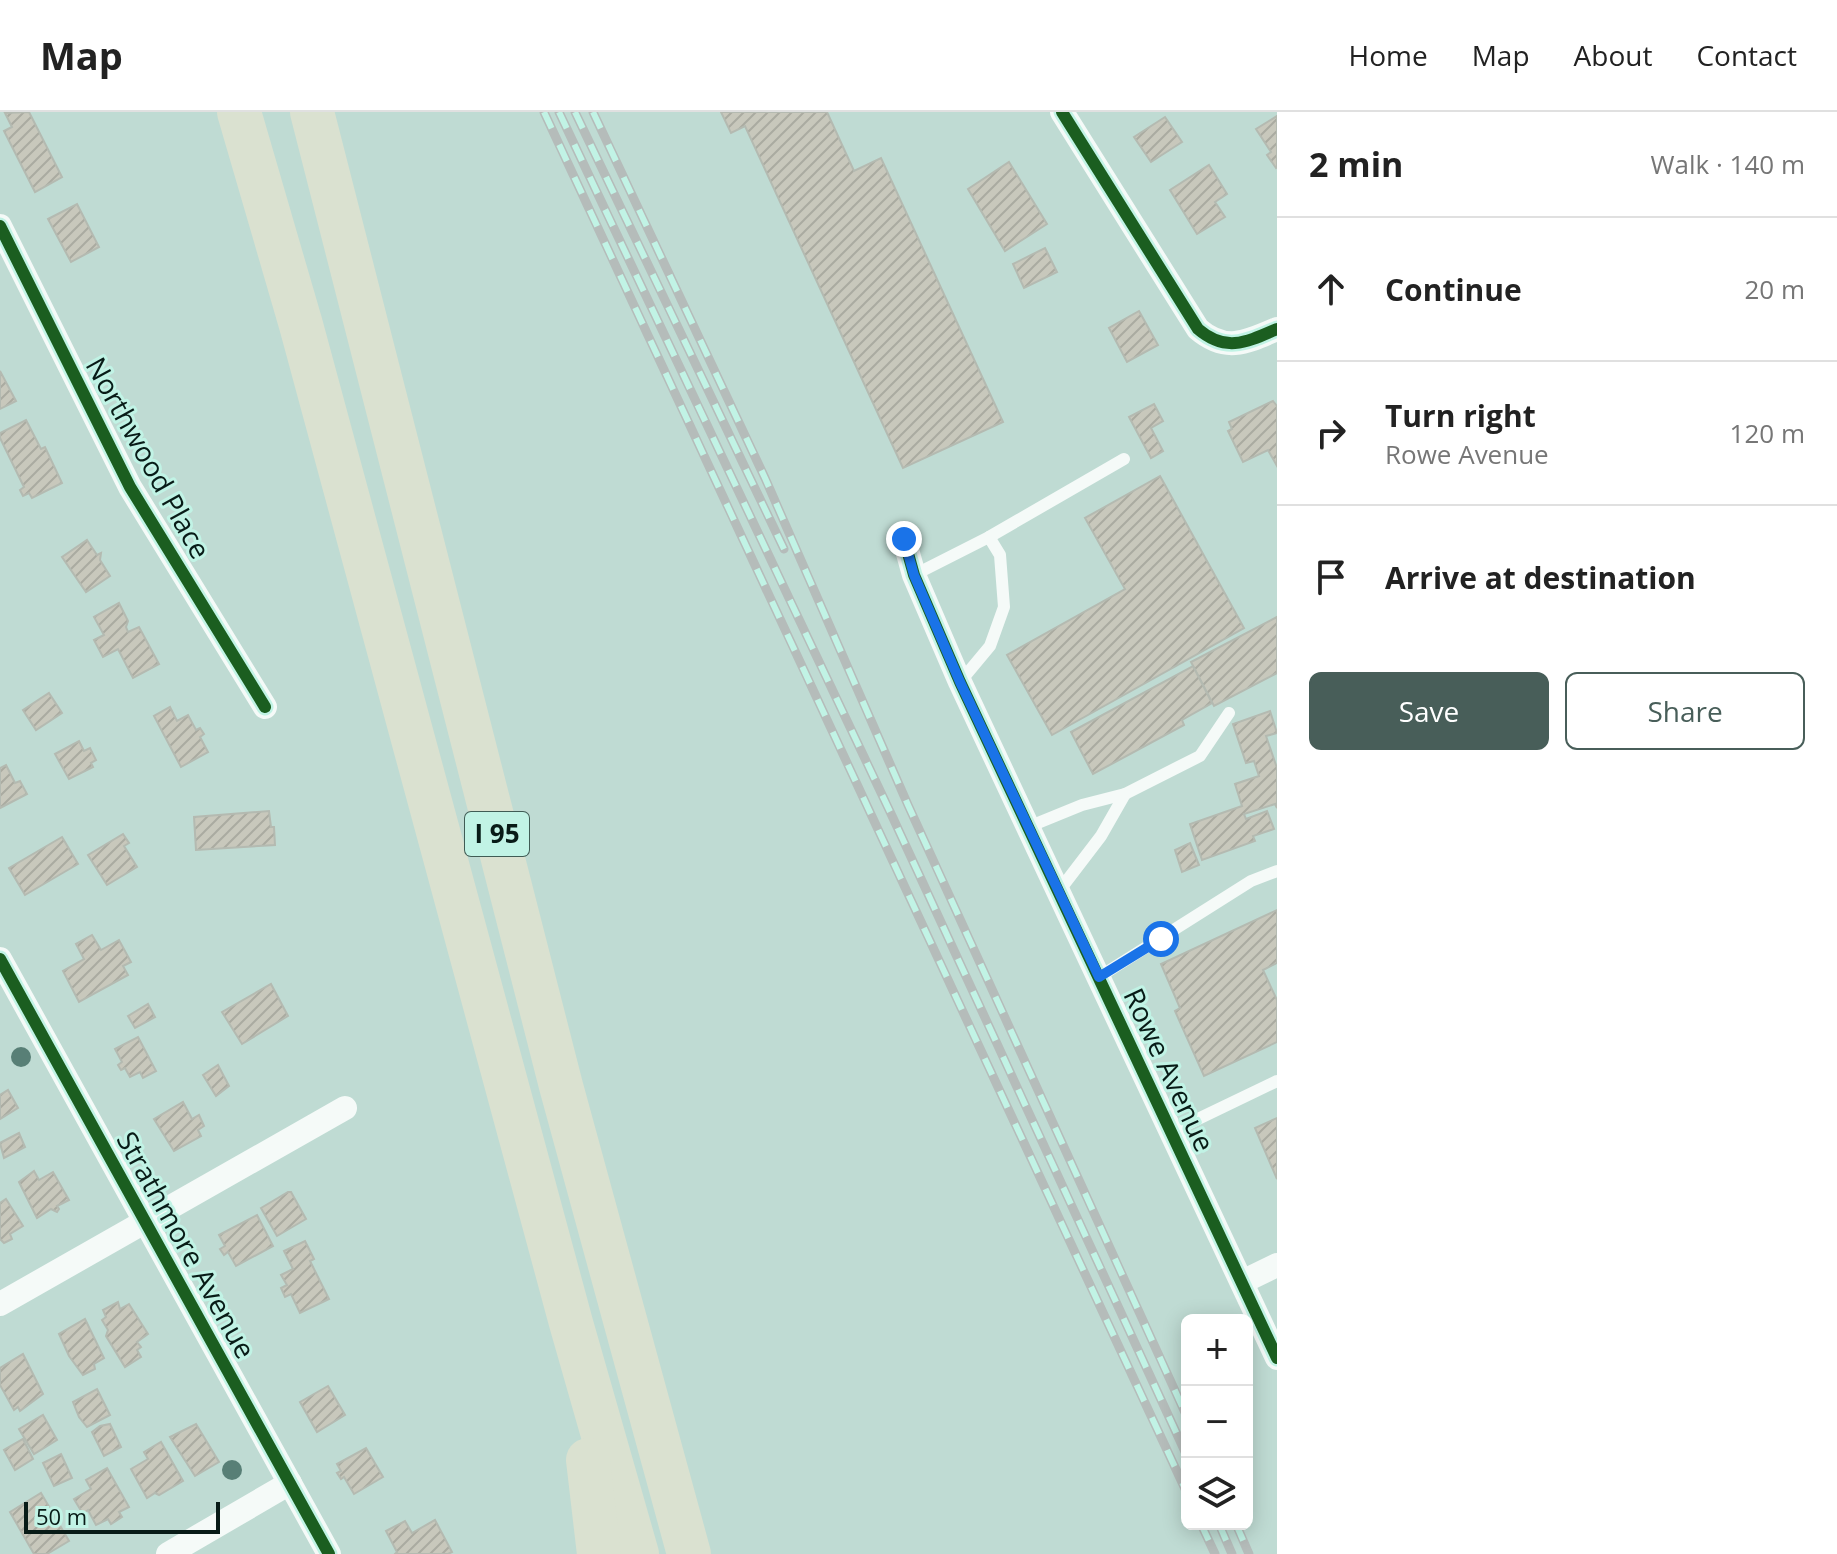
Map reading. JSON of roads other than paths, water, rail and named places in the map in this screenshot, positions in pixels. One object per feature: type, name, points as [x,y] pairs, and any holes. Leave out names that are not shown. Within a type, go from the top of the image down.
[{"type":"highway","name":"I 95","points":[[239,112],[320,393],[571,1323],[637,1554]]},
{"type":"highway","name":"I 95","points":[[312,112],[561,1086],[689,1554]]},
{"type":"highway","points":[[571,1323],[599,1554]]},
{"type":"street","points":[[1062,112],[1198,329],[1221,343],[1249,340],[1277,329]]},
{"type":"street","name":"Northwood Place","points":[[0,226],[130,487],[265,707]]},
{"type":"street","name":"Rowe Avenue","points":[[904,539],[914,575],[960,682],[1277,1358]]},
{"type":"street","name":"Strathmore Avenue","points":[[0,959],[329,1554]]},
{"type":"street","points":[[0,1304],[345,1108]]},
{"type":"street","points":[[1242,1282],[1277,1265]]},
{"type":"street","points":[[168,1554],[290,1483]]},
{"type":"lane","points":[[914,575],[989,537],[1124,459]]},
{"type":"lane","points":[[960,682],[990,646],[1004,607],[1000,555],[989,537]]},
{"type":"lane","points":[[1028,827],[1082,805],[1125,794],[1200,756],[1229,713]]},
{"type":"lane","points":[[1059,891],[1101,836],[1125,794]]},
{"type":"lane","points":[[1099,977],[1251,881],[1277,871]]},
{"type":"lane","points":[[1171,1132],[1277,1081]]},
{"type":"railway","points":[[544,112],[1181,1480]]},
{"type":"railway","points":[[559,112],[893,818],[1181,1443]]},
{"type":"railway","points":[[575,112],[784,549]]},
{"type":"railway","points":[[593,112],[765,478],[908,805],[1181,1404]]},
{"type":"railway","points":[[1204,1530],[1215,1554]]},
{"type":"railway","points":[[1222,1530],[1232,1554]]},
{"type":"railway","points":[[1239,1530],[1249,1554]]}]
